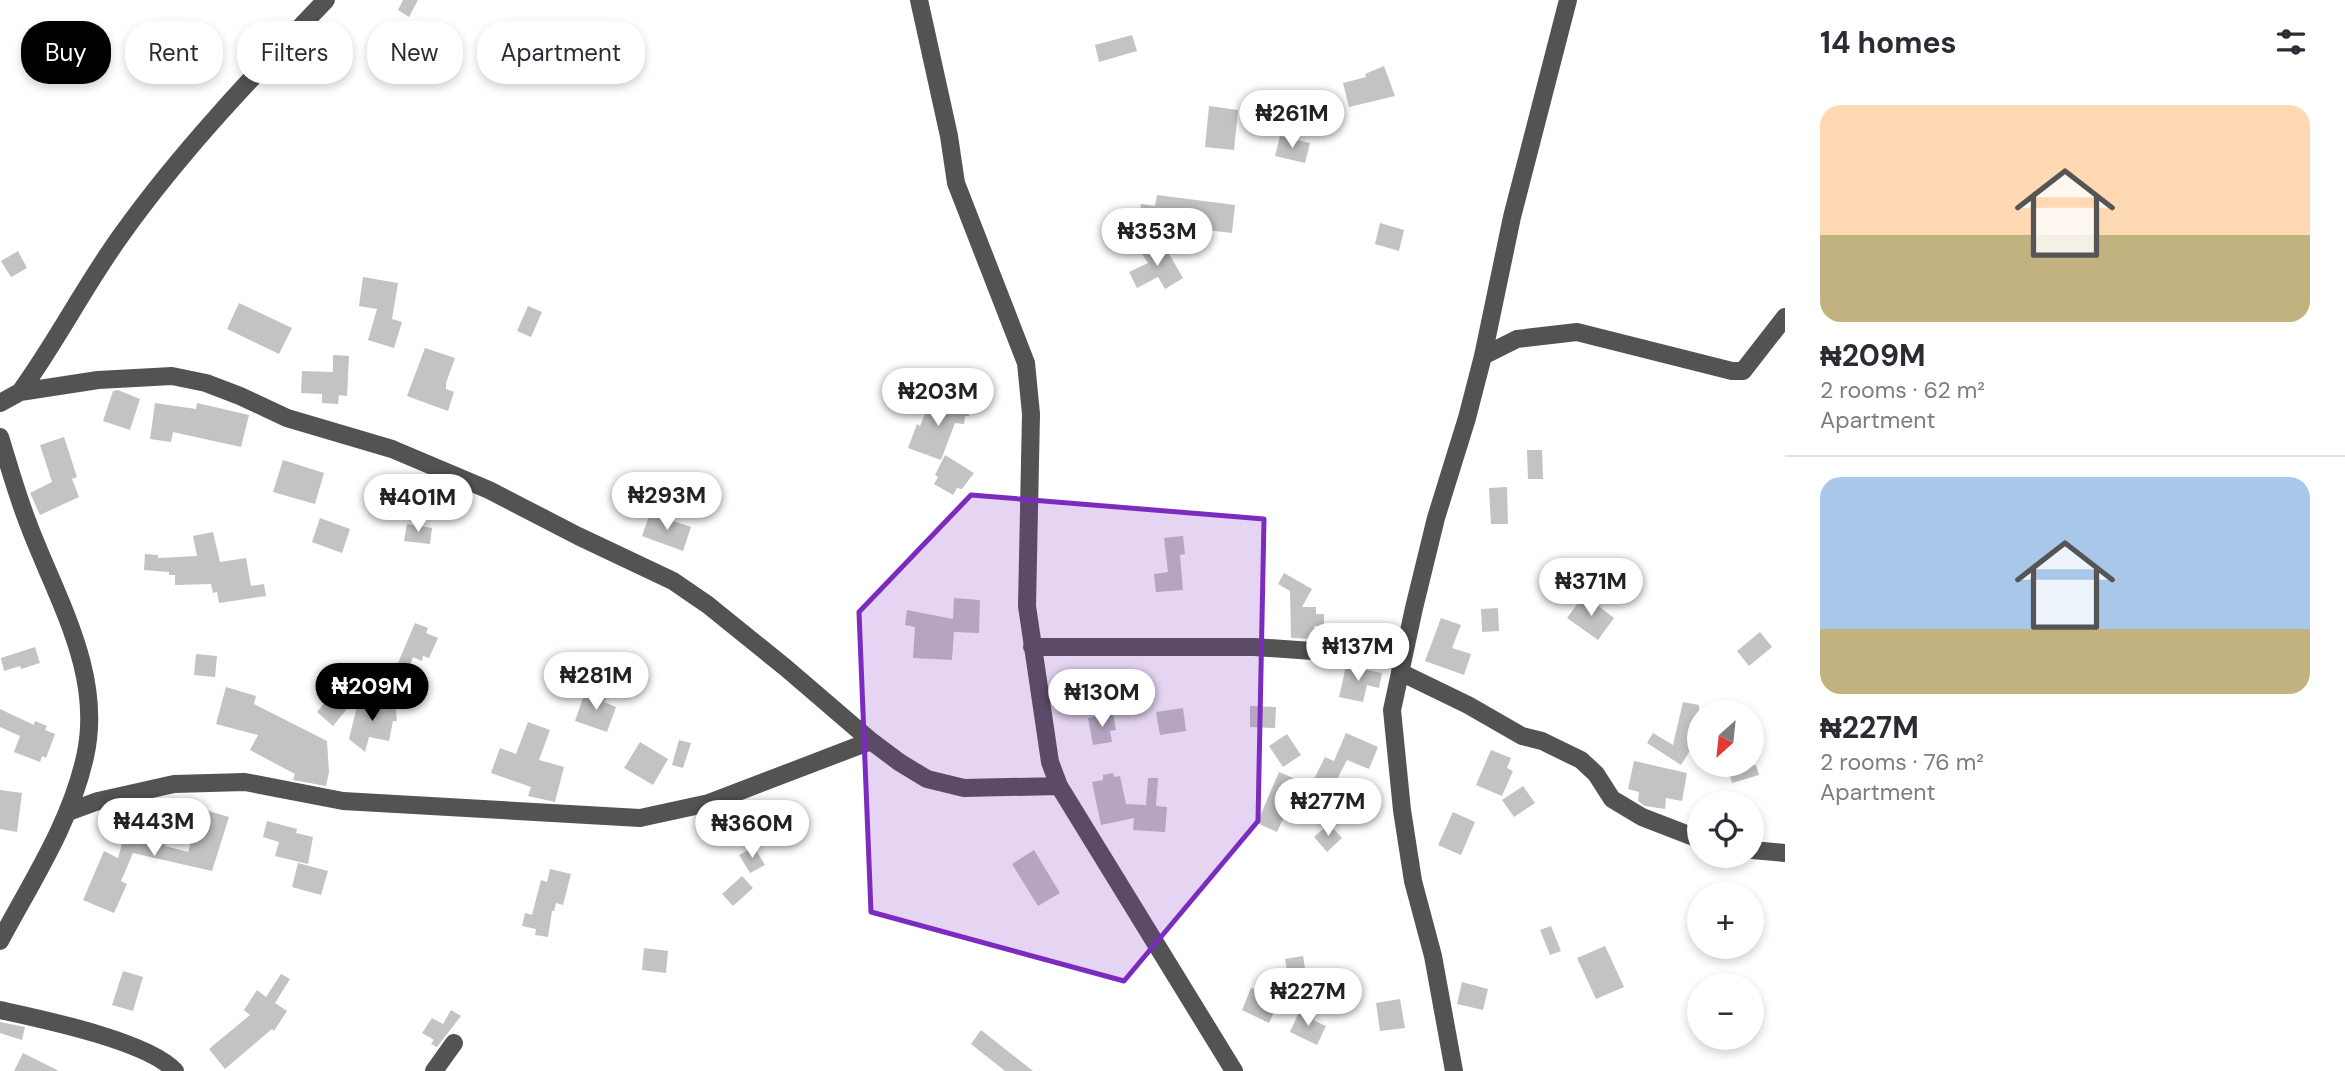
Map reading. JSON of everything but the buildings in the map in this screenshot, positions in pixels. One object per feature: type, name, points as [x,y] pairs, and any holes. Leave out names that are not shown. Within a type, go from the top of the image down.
[{"type":"street","points":[[20,392],[121,234],[183,154],[326,0]]},
{"type":"street","points":[[919,0],[956,183],[1026,363],[1031,414],[1027,606],[1050,762],[1059,786],[1234,1071]]},
{"type":"street","points":[[1454,1071],[1433,956],[1413,881],[1402,810],[1392,710],[1436,518],[1483,356],[1515,205],[1568,0]]},
{"type":"street","points":[[1483,356],[1517,339],[1577,332],[1732,371],[1743,371],[1785,317]]},
{"type":"street","points":[[0,403],[20,392],[98,380],[172,376],[206,383],[287,418],[392,449],[489,490],[578,536],[673,580],[786,668],[871,741],[927,779],[974,788],[1059,786]]},
{"type":"street","points":[[0,437],[28,523],[75,632],[90,706],[86,756],[68,812],[0,941]]},
{"type":"street","points":[[1032,647],[1254,647],[1327,652],[1401,667],[1522,736],[1542,741],[1570,754],[1591,768],[1612,799],[1642,817],[1687,834]]},
{"type":"street","points":[[68,812],[98,801],[174,784],[245,782],[343,801],[640,818],[709,803],[871,741]]},
{"type":"street","points":[[1764,851],[1785,853]]},
{"type":"street","points":[[0,1010],[71,1026],[136,1048],[171,1066],[175,1071]]},
{"type":"street","points":[[434,1071],[454,1043]]},
{"type":"highlighted area","points":[[971,495],[1264,519],[1258,821],[1124,981],[871,912],[859,612]]}]
